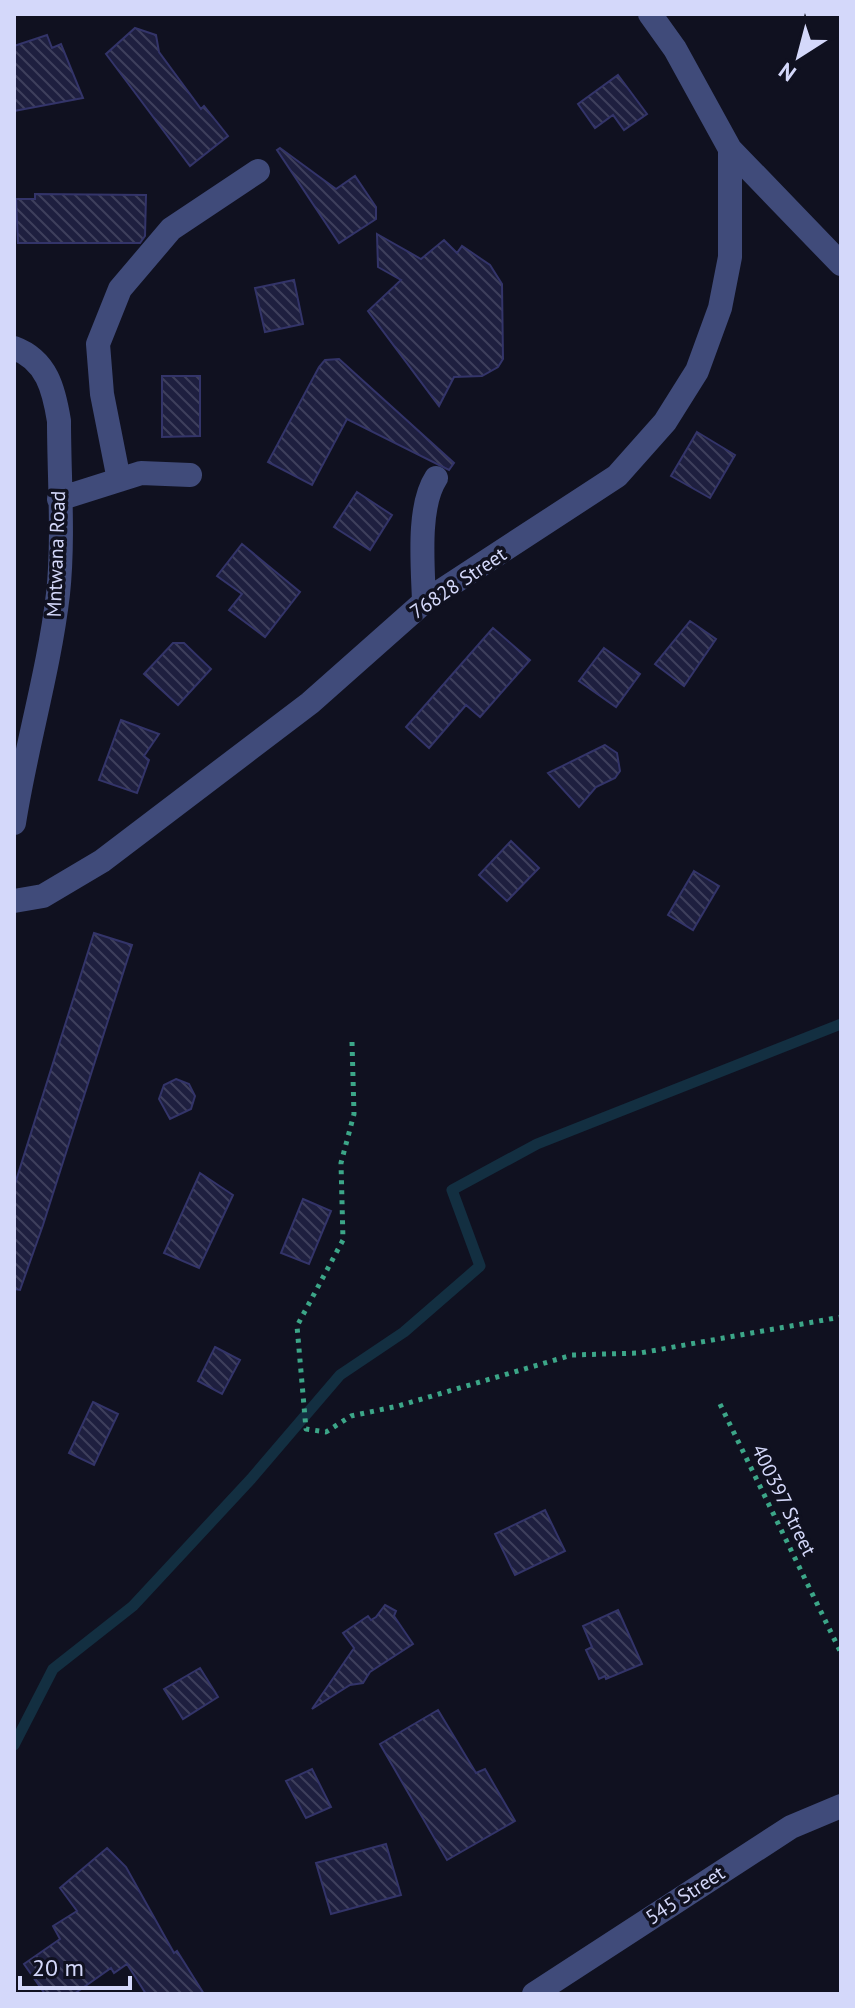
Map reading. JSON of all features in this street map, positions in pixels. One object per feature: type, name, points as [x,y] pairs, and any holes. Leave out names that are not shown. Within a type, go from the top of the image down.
[{"type":"street","points":[[650,14],[675,49],[730,149],[841,264]]},
{"type":"street","name":"76828 Street","points":[[14,901],[43,896],[102,861],[310,703],[424,602],[617,476],[665,422],[697,371],[720,308],[730,257],[730,149]]},
{"type":"street","points":[[119,480],[102,394],[98,344],[120,289],[171,229],[258,171]]},
{"type":"street","name":"Mntwana Road","points":[[14,348],[42,366],[55,394],[59,421],[58,590],[45,679],[21,777],[14,823]]},
{"type":"street","points":[[59,499],[141,473],[190,475]]},
{"type":"street","points":[[424,602],[423,552],[428,489],[436,478]]},
{"type":"street","name":"545 Street","points":[[534,1994],[791,1827],[841,1806]]},
{"type":"path","points":[[352,1042],[354,1114],[341,1163],[343,1240],[297,1326],[306,1429],[326,1432],[351,1416],[398,1406],[572,1355],[640,1353],[841,1317]]},
{"type":"path","name":"400397 Street","points":[[720,1404],[841,1653]]},
{"type":"building","points":[[135,28],[156,35],[159,52],[201,109],[204,106],[228,136],[190,166],[106,54]]},
{"type":"building","points":[[47,35],[52,48],[61,44],[83,98],[14,111],[14,46]]},
{"type":"building","points":[[618,75],[647,114],[624,130],[613,115],[595,128],[578,104]]},
{"type":"building","points":[[280,148],[336,189],[355,176],[376,207],[376,219],[339,243],[277,150]]},
{"type":"building","points":[[35,194],[146,195],[145,236],[140,243],[18,243],[16,199],[35,199]]},
{"type":"building","points":[[377,234],[421,259],[444,240],[457,253],[462,246],[490,265],[502,284],[503,359],[498,367],[482,376],[454,377],[439,406],[368,311],[401,280],[378,267]]},
{"type":"building","points":[[294,280],[303,324],[265,332],[255,288]]},
{"type":"building","points":[[339,359],[454,463],[449,470],[347,419],[312,485],[268,462],[319,367],[325,360]]},
{"type":"building","points":[[162,376],[200,376],[200,436],[162,437]]},
{"type":"building","points":[[697,432],[735,455],[710,498],[671,476]]},
{"type":"building","points":[[357,492],[392,515],[370,550],[334,527]]},
{"type":"building","points":[[242,544],[300,592],[265,637],[229,610],[242,594],[217,576]]},
{"type":"building","points":[[690,621],[716,639],[684,686],[655,664]]},
{"type":"building","points":[[493,628],[530,660],[480,717],[466,705],[429,748],[406,727]]},
{"type":"building","points":[[173,643],[184,643],[211,669],[178,705],[144,674]]},
{"type":"building","points":[[604,648],[640,674],[616,707],[579,681]]},
{"type":"building","points":[[121,720],[159,734],[144,756],[149,760],[137,793],[99,780]]},
{"type":"building","points":[[605,745],[617,753],[620,771],[615,778],[596,787],[579,807],[548,773]]},
{"type":"building","points":[[511,841],[539,868],[507,901],[479,875]]},
{"type":"building","points":[[694,871],[719,886],[693,930],[668,915]]},
{"type":"building","points":[[94,933],[132,945],[43,1225],[20,1290],[14,1289],[14,1187]]},
{"type":"building","points":[[176,1079],[189,1084],[195,1096],[191,1109],[170,1119],[159,1099],[164,1085]]},
{"type":"building","points":[[200,1173],[233,1195],[199,1268],[164,1253]]},
{"type":"building","points":[[303,1199],[331,1211],[309,1264],[281,1253]]},
{"type":"building","points":[[215,1347],[240,1360],[222,1394],[198,1381]]},
{"type":"building","points":[[93,1402],[118,1414],[94,1465],[69,1453]]},
{"type":"building","points":[[545,1510],[565,1551],[515,1575],[495,1534]]},
{"type":"building","points":[[385,1605],[396,1611],[394,1616],[413,1644],[370,1672],[363,1683],[350,1685],[312,1709],[354,1648],[343,1633],[368,1616],[371,1620],[376,1617]]},
{"type":"building","points":[[618,1610],[642,1664],[599,1679],[586,1650],[592,1647],[583,1626]]},
{"type":"building","points":[[200,1668],[218,1697],[183,1719],[164,1689]]},
{"type":"building","points":[[438,1710],[476,1773],[485,1769],[515,1821],[447,1860],[380,1744]]},
{"type":"building","points":[[312,1769],[331,1807],[306,1818],[286,1781]]},
{"type":"building","points":[[386,1844],[401,1895],[331,1914],[316,1863]]},
{"type":"building","points":[[107,1848],[126,1867],[174,1953],[177,1951],[204,1994],[146,1994],[127,1964],[114,1973],[111,1968],[74,1994],[45,1994],[24,1964],[60,1939],[53,1926],[77,1911],[60,1888]]},
{"type":"waterway","points":[[14,1745],[53,1669],[133,1606],[251,1479],[340,1375],[404,1332],[480,1266],[452,1190],[537,1144],[841,1024]]}]
